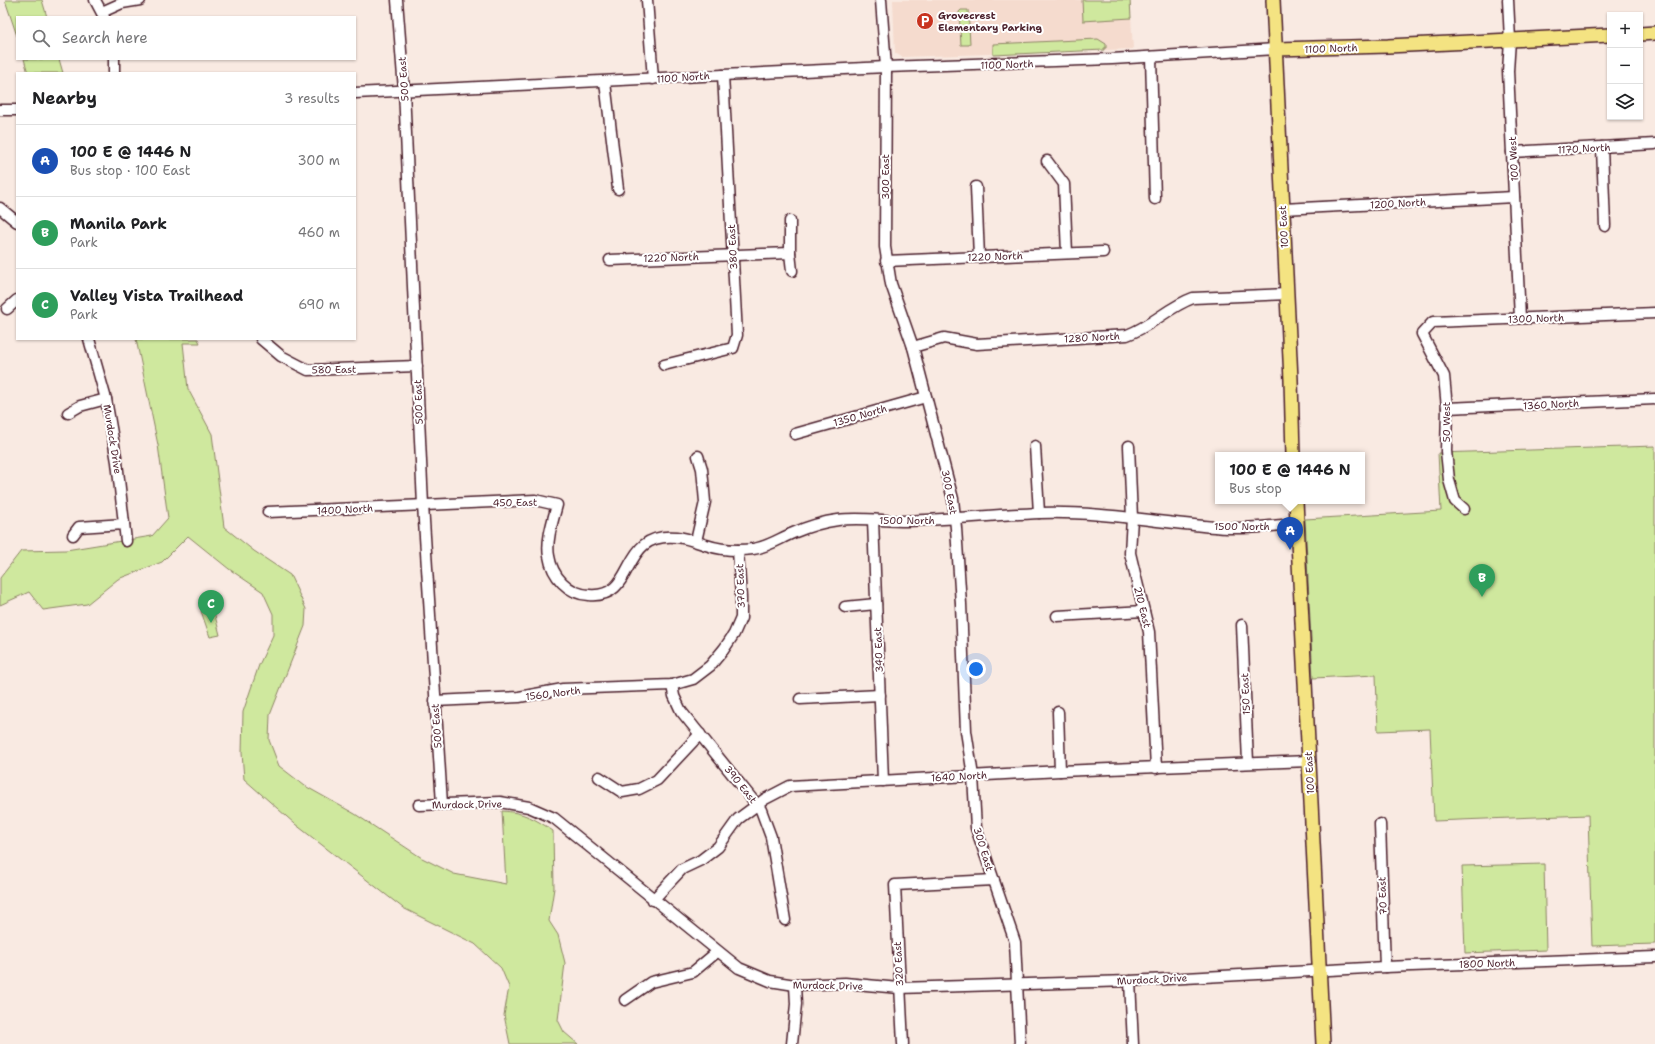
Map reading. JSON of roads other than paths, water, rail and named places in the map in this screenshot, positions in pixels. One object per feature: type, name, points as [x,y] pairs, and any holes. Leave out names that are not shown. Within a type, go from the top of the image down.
[{"type":"main road","name":"100 East","points":[[1273,0],[1293,452]]},
{"type":"main road","points":[[1643,34],[1655,33]]},
{"type":"main road","name":"1100 North","points":[[1276,49],[1607,35]]},
{"type":"main road","name":"100 East","points":[[1296,504],[1323,1044]]},
{"type":"street","points":[[95,0],[103,14],[122,3],[140,0]]},
{"type":"street","name":"500 East","points":[[397,0],[404,90],[423,505],[434,701],[442,804]]},
{"type":"street","points":[[647,0],[653,79]]},
{"type":"street","name":"300 East","points":[[881,0],[886,68],[886,261],[891,284],[913,347],[948,477],[956,519],[966,731],[973,776],[976,828],[1015,942],[1020,1044]]},
{"type":"street","name":"100 West","points":[[1508,0],[1510,40],[1508,71],[1520,318]]},
{"type":"street","name":"1100 North","points":[[356,92],[1151,57],[1276,49]]},
{"type":"street","points":[[1151,57],[1155,199]]},
{"type":"street","points":[[114,60],[114,72]]},
{"type":"street","name":"380 East","points":[[664,365],[733,348],[737,335],[723,75]]},
{"type":"street","points":[[605,82],[618,189]]},
{"type":"street","points":[[0,110],[16,110]]},
{"type":"street","name":"1170 North","points":[[1512,152],[1655,144]]},
{"type":"street","points":[[1602,147],[1605,226]]},
{"type":"street","points":[[1047,161],[1064,184],[1067,254]]},
{"type":"street","points":[[976,187],[979,257]]},
{"type":"street","name":"1200 North","points":[[1282,210],[1514,197]]},
{"type":"street","points":[[0,208],[16,221]]},
{"type":"street","points":[[790,221],[790,252],[792,271]]},
{"type":"street","name":"1220 North","points":[[610,260],[790,252]]},
{"type":"street","name":"1220 North","points":[[886,261],[1103,252]]},
{"type":"street","name":"1280 North","points":[[913,347],[944,338],[977,344],[1127,335],[1143,329],[1180,303],[1193,298],[1287,294]]},
{"type":"street","points":[[7,309],[16,301]]},
{"type":"street","name":"1300 North","points":[[1422,334],[1433,322],[1655,313]]},
{"type":"street","name":"50 West","points":[[1422,334],[1444,376],[1447,408],[1446,451],[1448,480],[1455,501],[1464,509]]},
{"type":"street","name":"Murdock Drive","points":[[89,340],[106,399],[117,462],[126,541]]},
{"type":"street","name":"580 East","points":[[261,340],[281,356],[308,370],[417,366]]},
{"type":"street","name":"1350 North","points":[[795,434],[926,397]]},
{"type":"street","points":[[68,413],[80,406],[106,399]]},
{"type":"street","name":"1360 North","points":[[1447,408],[1655,399]]},
{"type":"street","points":[[1035,446],[1039,513]]},
{"type":"street","name":"210 East","points":[[1129,446],[1132,518],[1130,554],[1149,632],[1156,768]]},
{"type":"street","points":[[696,541],[704,502],[702,469],[698,456]]},
{"type":"street","name":"450 East","points":[[423,505],[536,500],[557,505],[549,544],[549,556],[557,578],[565,586],[576,592]]},
{"type":"street","name":"1400 North","points":[[268,512],[423,505]]},
{"type":"street","name":"1500 North","points":[[576,592],[588,595],[601,594],[613,588],[622,581],[638,548],[654,538],[677,537],[722,549],[756,549],[771,544],[813,525],[839,520],[886,521],[956,519],[1039,513],[1070,513],[1230,528],[1297,524]]},
{"type":"street","name":"340 East","points":[[873,520],[883,780]]},
{"type":"street","points":[[73,536],[79,527],[124,524]]},
{"type":"street","name":"370 East","points":[[672,685],[693,679],[710,666],[734,634],[740,618],[741,598],[738,550]]},
{"type":"street","points":[[845,607],[876,604]]},
{"type":"street","points":[[1057,616],[1144,611]]},
{"type":"street","name":"150 East","points":[[1242,625],[1248,762]]},
{"type":"street","name":"1560 North","points":[[434,701],[519,697],[563,690],[672,685]]},
{"type":"street","name":"390 East","points":[[672,685],[674,696],[681,711],[758,805],[771,837],[785,920]]},
{"type":"street","points":[[800,699],[880,695]]},
{"type":"street","points":[[1058,712],[1060,771]]},
{"type":"street","points":[[599,776],[622,792],[639,789],[657,780],[700,734]]},
{"type":"street","name":"1640 North","points":[[653,900],[682,870],[701,860],[718,847],[738,819],[765,799],[790,786],[1060,771],[1156,768],[1248,762],[1309,761]]},
{"type":"street","name":"Murdock Drive","points":[[418,805],[500,802],[529,807],[554,818],[717,952],[739,968],[770,981],[795,985],[845,983],[899,988],[1130,981],[1320,970]]},
{"type":"street","name":"70 East","points":[[1380,824],[1385,967]]},
{"type":"street","name":"320 East","points":[[903,1044],[895,884],[994,880]]},
{"type":"street","points":[[625,1000],[652,982],[693,972],[717,952]]},
{"type":"street","name":"1800 North","points":[[1320,970],[1655,957]]},
{"type":"street","points":[[1130,981],[1133,1044]]},
{"type":"street","points":[[792,1044],[796,1004],[795,985]]},
{"type":"place","name":"Grovecrest Elementary Parking","points":[[925,21]]},
{"type":"place","name":"100 E @ 1446 N","points":[[1290,550]]},
{"type":"place","name":"Manila Park","points":[[1482,597]]},
{"type":"place","name":"Valley Vista Trailhead","points":[[211,623]]}]
